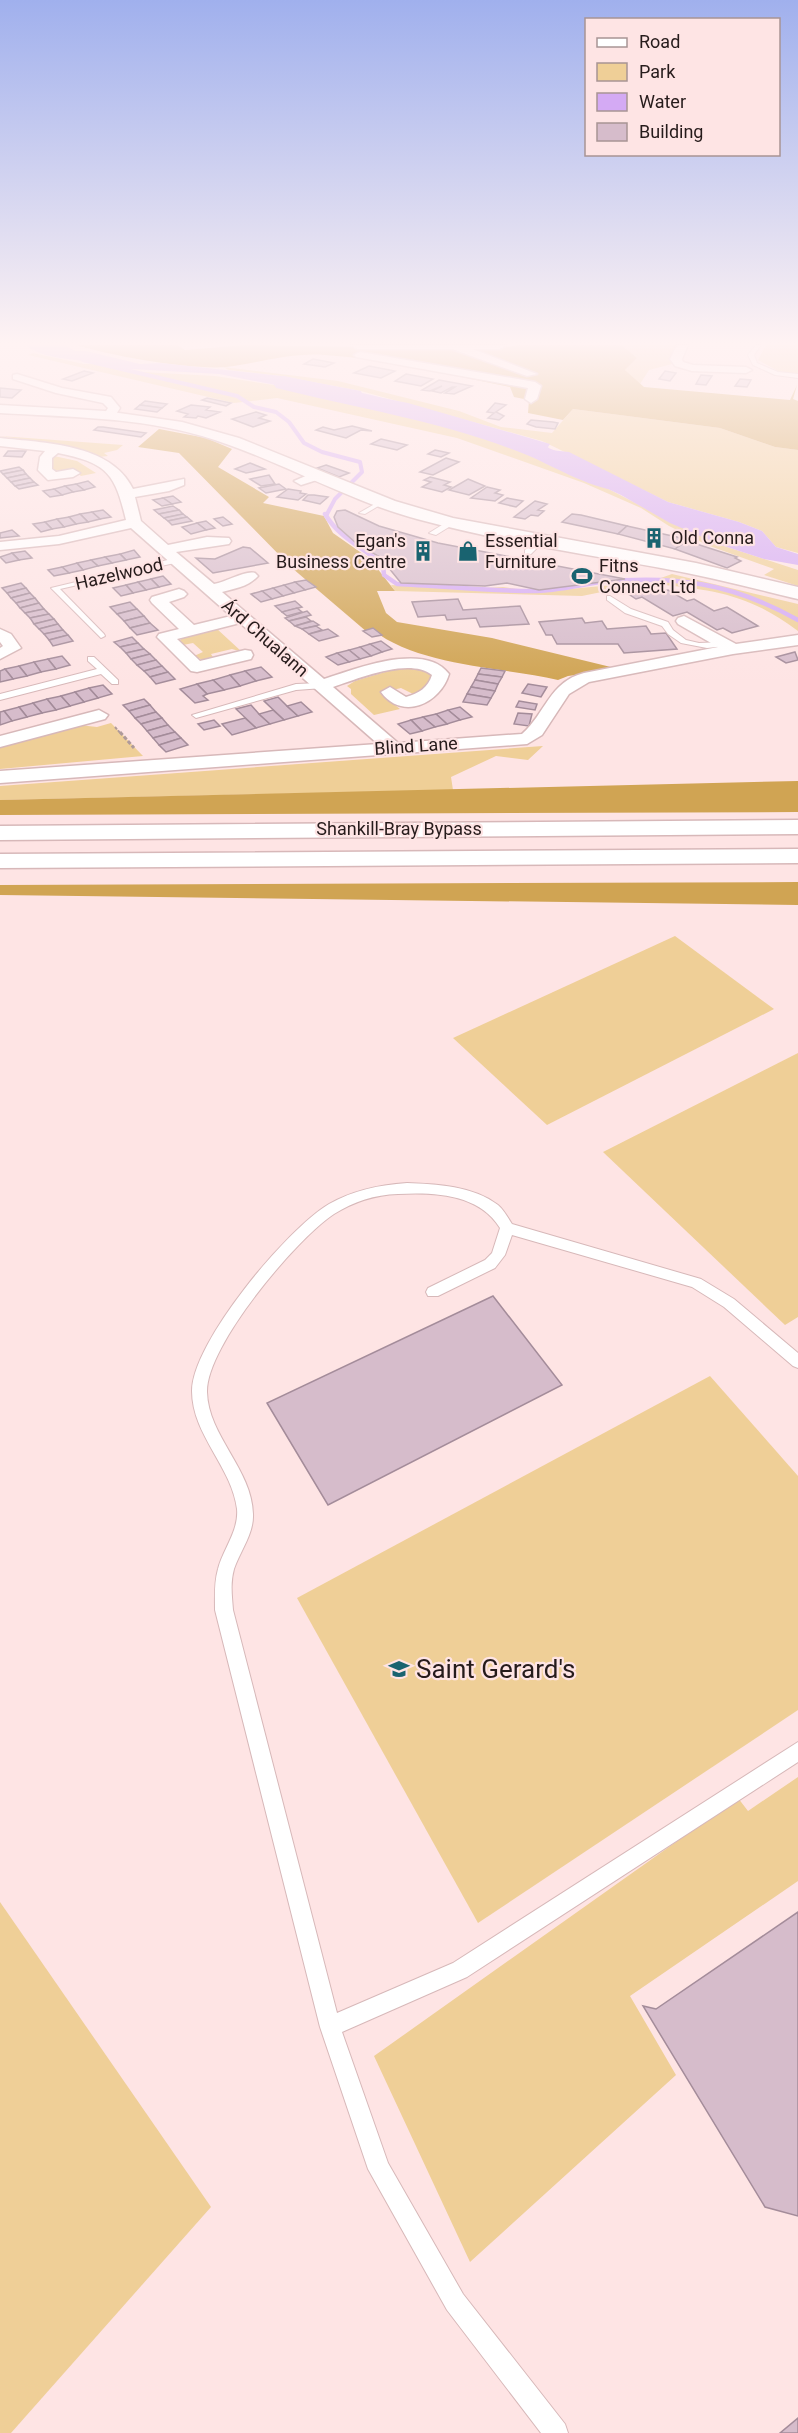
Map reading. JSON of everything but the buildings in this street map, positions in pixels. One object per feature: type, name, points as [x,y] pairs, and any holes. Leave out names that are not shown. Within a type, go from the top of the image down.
[{"type":"main road","points":[[265,459],[308,478],[533,547],[695,569],[798,593]]},
{"type":"main road","name":"Shankill-Bray Bypass","points":[[0,833],[798,827]]},
{"type":"main road","name":"Shankill-Bray Bypass","points":[[0,861],[798,856]]},
{"type":"street","points":[[46,459],[45,470],[53,477],[73,473]]},
{"type":"street","points":[[0,546],[59,540],[134,523],[127,494],[120,478],[108,468],[88,459]]},
{"type":"street","points":[[127,494],[169,488],[179,483]]},
{"type":"street","name":"Árd Chualann","points":[[134,523],[393,748]]},
{"type":"street","points":[[170,555],[207,541],[224,541]]},
{"type":"street","name":"Árd Chualann","points":[[210,590],[239,583],[250,576]]},
{"type":"street","name":"Hazelwood","points":[[178,594],[158,600],[191,631]]},
{"type":"street","points":[[242,618],[165,637],[197,668],[245,655]]},
{"type":"street","points":[[684,621],[729,646]]},
{"type":"street","points":[[0,634],[12,644],[13,648],[0,654]]},
{"type":"street","name":"Blind Lane","points":[[0,777],[527,739],[540,730],[549,706],[567,684],[584,678],[729,646],[798,640]]},
{"type":"street","name":"Árd Chualann","points":[[320,686],[404,663],[431,666],[441,674],[432,693],[424,697],[403,703],[390,692]]},
{"type":"street","points":[[0,742],[99,715]]},
{"type":"lane","points":[[363,513],[382,501]]},
{"type":"lane","points":[[434,533],[453,522]]},
{"type":"lane","name":"Hazelwood","points":[[101,636],[55,588],[170,555]]},
{"type":"lane","points":[[610,598],[628,611],[664,624],[671,634],[690,646],[729,646]]},
{"type":"lane","points":[[91,659],[115,682]]},
{"type":"lane","points":[[0,697],[101,671]]},
{"type":"lane","points":[[196,715],[296,687],[320,686]]},
{"type":"lane","points":[[556,2433],[455,2301],[379,2169],[330,2027],[224,1610],[224,1578],[246,1512],[243,1495],[205,1417],[200,1400],[201,1373],[217,1339],[265,1275],[321,1216],[359,1195],[401,1188],[453,1192],[494,1209],[507,1228],[696,1283],[729,1303],[798,1362]]},
{"type":"lane","points":[[434,1292],[490,1264],[498,1255],[507,1228]]},
{"type":"lane","points":[[330,2027],[470,1965],[798,1750]]},
{"type":"path","points":[[99,715],[104,714],[144,758],[144,766]]},
{"type":"green space","points":[[53,459],[66,459],[77,461],[96,473],[81,476],[72,469],[53,471],[50,465]]},
{"type":"green space","points":[[515,459],[543,459],[721,545],[798,570],[798,586],[764,575],[774,569],[707,545],[669,526],[641,508],[584,483]]},
{"type":"green space","points":[[578,459],[798,459],[798,553],[776,547],[762,531],[739,522],[668,502]]},
{"type":"green space","points":[[672,574],[798,604],[798,631],[747,601],[713,592],[655,584],[658,579]]},
{"type":"green space","points":[[640,578],[633,584],[621,588],[582,596],[395,591],[391,585],[469,589],[503,587],[538,592],[623,584]]},
{"type":"green space","points":[[216,628],[242,652],[232,649],[211,654],[214,659],[205,661],[194,656],[203,652],[193,643],[183,645],[179,642],[183,637]]},
{"type":"green space","points":[[412,664],[436,673],[426,693],[415,695],[401,688],[380,693],[400,709],[374,715],[351,694],[351,689],[347,686],[355,681]]},
{"type":"green space","points":[[111,723],[143,756],[0,769],[0,746],[79,725],[97,727]]},
{"type":"green space","points":[[543,746],[528,760],[496,756],[451,777],[453,790],[0,800],[0,786]]},
{"type":"green space","points":[[675,936],[774,1009],[547,1125],[453,1038]]},
{"type":"green space","points":[[798,1053],[798,1317],[785,1325],[603,1152]]},
{"type":"green space","points":[[710,1376],[798,1476],[798,1710],[478,1923],[297,1598]]},
{"type":"green space","points":[[798,1777],[798,1881],[630,1996],[676,2075],[470,2262],[374,2056],[738,1798],[748,1811]]},
{"type":"green space","points":[[0,1902],[211,2207],[11,2433],[0,2433]]},
{"type":"shaded area","points":[[184,459],[225,459],[218,467],[269,497],[263,503],[324,516],[333,533],[370,559],[395,591],[377,591],[386,613],[397,622],[492,638],[619,669],[568,676],[558,680],[461,664],[413,651],[373,630],[367,632],[292,568]]},
{"type":"shaded area","points":[[798,781],[798,812],[0,815],[0,800]]},
{"type":"shaded area","points":[[798,882],[798,905],[0,895],[0,885]]},
{"type":"water","points":[[549,459],[582,459],[668,502],[739,522],[762,531],[776,547],[798,554],[798,565],[764,559],[721,545],[670,523],[621,495],[548,461]]},
{"type":"waterway","points":[[326,516],[335,499],[362,472],[360,462],[347,459]]},
{"type":"waterway","points":[[557,459],[611,484]]},
{"type":"waterway","points":[[326,516],[337,530],[383,565],[384,575],[397,584],[533,591],[628,580],[679,581],[703,584],[750,597],[798,620]]},
{"type":"place","name":"Old Conna","points":[[654,538]]},
{"type":"place","name":"Egan's Business Centre","points":[[423,551]]},
{"type":"place","name":"Essential Furniture","points":[[468,551]]},
{"type":"place","name":"Fitns Connect Ltd","points":[[582,576]]},
{"type":"place","name":"Saint Gerard's","points":[[399,1669]]}]
